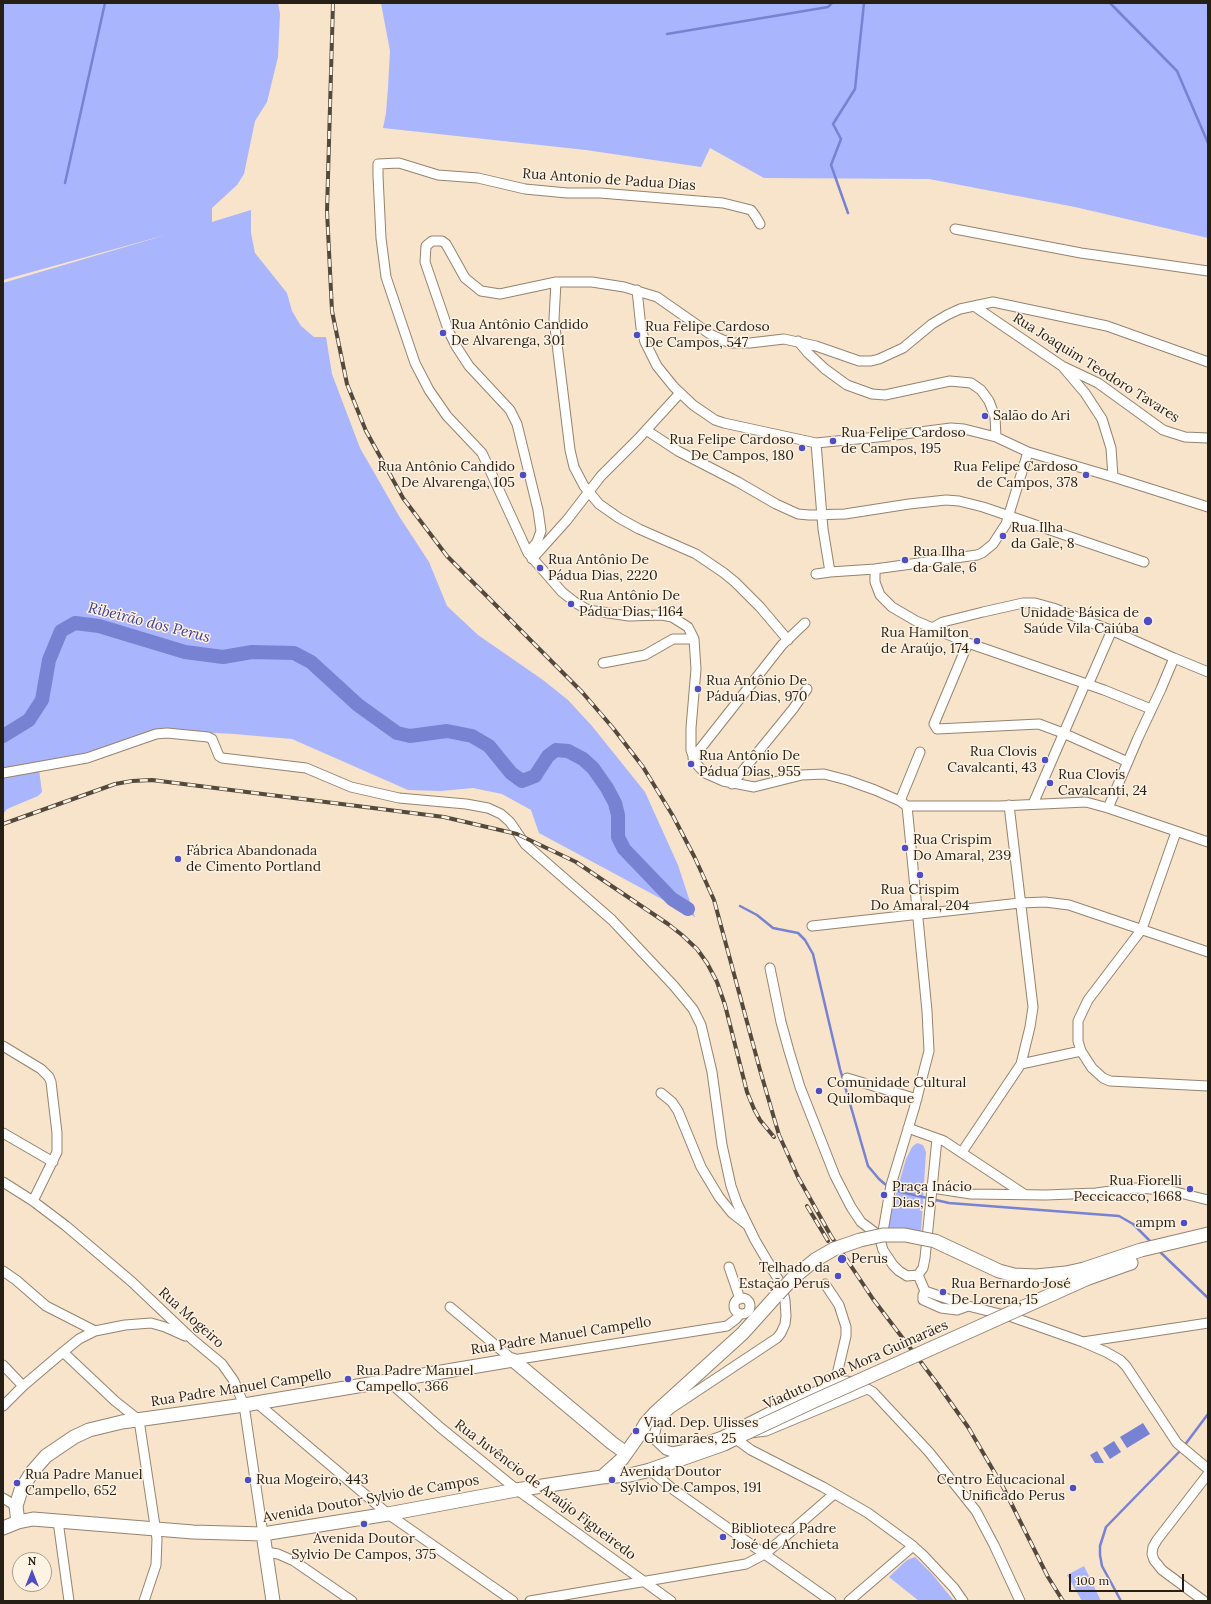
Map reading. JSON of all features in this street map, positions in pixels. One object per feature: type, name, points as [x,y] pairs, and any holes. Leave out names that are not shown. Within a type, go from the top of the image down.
[{"type":"main road","points":[[602,1477],[612,1469],[626,1453],[656,1411],[743,1333],[793,1278],[818,1258],[841,1246],[880,1236],[905,1235],[935,1241],[999,1271],[1014,1275],[1036,1276],[1066,1273],[1085,1274],[1120,1266],[1152,1252],[1208,1234]]},
{"type":"main road","points":[[1169,1247],[1208,1241]]},
{"type":"main road","name":"Viaduto Dona Mora Guimarães","points":[[743,1435],[814,1401],[1006,1315],[1085,1274]]},
{"type":"main road","points":[[513,1360],[626,1453]]},
{"type":"main road","name":"Rua Padre Manuel Campello","points":[[16,1506],[22,1490],[32,1472],[46,1456],[74,1437],[105,1425],[250,1404],[513,1360]]},
{"type":"main road","name":"Avenida Doutor Sylvio de Campos","points":[[3,1528],[18,1522],[33,1519],[226,1534],[263,1534],[388,1514],[516,1490],[602,1477],[630,1475],[650,1470],[743,1435]]},
{"type":"main road","points":[[16,1506],[18,1522]]},
{"type":"main road","points":[[263,1534],[273,1601]]},
{"type":"street","name":"Rua Antonio de Padua Dias","points":[[530,556],[482,453],[441,409],[415,363],[386,277],[381,238],[378,164],[399,163],[438,175],[478,178],[524,189],[567,193],[600,193],[723,203],[751,210],[760,224]]},
{"type":"street","points":[[955,229],[1080,253],[1208,271]]},
{"type":"street","points":[[530,556],[541,530],[538,510],[517,424],[510,410],[469,366],[449,332],[424,257],[426,246],[432,241],[446,244],[465,278],[481,291],[500,294],[556,282],[592,282],[616,285],[637,290],[662,301],[710,334],[723,340],[738,343],[784,339],[798,341],[854,359],[871,361],[903,348],[932,324],[948,315],[974,306],[996,302],[1046,315],[1115,329],[1208,362]]},
{"type":"street","points":[[556,282],[554,319],[570,450],[574,467],[584,486],[599,504],[619,518],[639,529],[696,554],[724,573],[760,607],[788,640]]},
{"type":"street","points":[[637,290],[640,324],[644,342],[657,366],[680,393],[715,420],[731,425],[816,443],[951,428],[964,429],[996,437],[1028,452],[1113,477],[1208,508]]},
{"type":"street","name":"Rua Joaquim Teodoro Tavares","points":[[974,306],[1062,366],[1098,383],[1163,430],[1185,437],[1208,438]]},
{"type":"street","points":[[798,341],[808,354],[847,385],[872,394],[885,395],[950,381],[971,383],[981,390],[989,401],[995,417],[996,437]]},
{"type":"street","points":[[1062,366],[1102,418],[1111,446],[1113,477]]},
{"type":"street","points":[[530,556],[563,525],[601,476],[680,393]]},
{"type":"street","points":[[646,430],[657,439],[678,451],[738,482],[776,504],[798,514],[845,514],[909,504],[953,500],[983,506],[1144,562]]},
{"type":"street","points":[[816,443],[822,515],[830,572]]},
{"type":"street","points":[[816,574],[875,569],[977,555],[987,550],[1002,533],[1010,515],[1028,452]]},
{"type":"street","points":[[530,556],[562,592],[588,610],[605,614],[629,616],[662,615],[672,617],[688,626],[694,640],[696,669],[691,742],[693,758],[700,768],[707,774],[732,784],[749,786],[761,786],[802,775],[824,774],[847,780],[903,803],[1009,806],[1080,802],[1092,803],[1208,842]]},
{"type":"street","points":[[875,569],[875,582],[880,596],[892,606],[916,621],[968,642],[1087,684],[1151,709]]},
{"type":"street","points":[[934,627],[944,622],[983,612],[1029,603],[1053,608],[1112,630],[1208,672]]},
{"type":"street","points":[[693,758],[788,640],[805,623]]},
{"type":"street","points":[[1033,804],[1063,733],[1112,630]]},
{"type":"street","points":[[603,663],[646,655],[673,639],[694,640]]},
{"type":"street","points":[[968,642],[934,724],[938,729],[1039,724],[1128,762]]},
{"type":"street","points":[[1108,808],[1151,709],[1164,684],[1174,658]]},
{"type":"street","points":[[732,784],[793,709],[807,689]]},
{"type":"street","points":[[3,772],[87,758],[156,734],[167,732],[211,738],[219,756],[222,758],[306,768],[358,788],[399,798],[474,805],[488,808],[501,814],[510,822],[525,844],[612,920],[652,961],[692,1009],[700,1025],[712,1072],[722,1145],[731,1186],[747,1225],[783,1290],[786,1316],[782,1333],[777,1338],[764,1348],[670,1408],[660,1418],[654,1437]]},
{"type":"street","points":[[920,752],[903,803],[917,915],[930,1044],[917,1099],[894,1174],[881,1237],[882,1248],[893,1265],[907,1276],[918,1275],[923,1268],[938,1138]]},
{"type":"street","points":[[962,1152],[1021,1064],[1030,1027],[1032,1007],[1009,806]]},
{"type":"street","points":[[1176,832],[1142,928],[1098,986],[1084,1008],[1078,1021],[1078,1035],[1081,1051],[1092,1068],[1103,1078],[1110,1081],[1208,1086]]},
{"type":"street","points":[[812,926],[1045,902],[1069,905],[1142,928],[1208,952]]},
{"type":"street","points":[[770,968],[781,1022],[800,1087],[835,1176],[851,1207],[861,1222],[881,1237]]},
{"type":"street","points":[[3,1046],[36,1065],[49,1077],[53,1097],[58,1145],[57,1152],[33,1201]]},
{"type":"street","points":[[1021,1064],[1081,1051]]},
{"type":"street","points":[[847,1078],[917,1099]]},
{"type":"street","points":[[661,1093],[672,1102],[678,1111],[701,1167],[719,1197],[732,1213],[747,1225]]},
{"type":"street","points":[[908,1128],[938,1138],[962,1152],[983,1168],[1011,1184],[1024,1194]]},
{"type":"street","points":[[3,1133],[53,1162]]},
{"type":"street","name":"Rua Mogeiro","points":[[3,1182],[33,1201],[66,1226],[132,1282],[192,1339],[222,1364],[250,1404],[263,1534]]},
{"type":"street","points":[[932,1189],[971,1194],[1071,1195],[1134,1188],[1168,1190],[1208,1200]]},
{"type":"street","name":"Rua Padre Manuel Campello","points":[[513,1360],[727,1326],[740,1314],[745,1314],[750,1308],[748,1300],[740,1299],[728,1267]]},
{"type":"street","points":[[3,1271],[16,1280],[46,1306],[95,1332]]},
{"type":"street","points":[[918,1275],[925,1291],[923,1300],[942,1308],[957,1310],[968,1306],[1006,1315],[1082,1342],[1106,1352],[1120,1360],[1126,1366],[1177,1443],[1208,1469]]},
{"type":"street","points":[[825,1284],[839,1305],[844,1316],[846,1327],[846,1336],[835,1383]]},
{"type":"street","points":[[450,1307],[513,1360]]},
{"type":"street","points":[[3,1406],[23,1386],[62,1352],[79,1339],[95,1332],[125,1325],[151,1323],[165,1327],[192,1339]]},
{"type":"street","points":[[1082,1342],[1208,1323]]},
{"type":"street","points":[[62,1352],[115,1401],[140,1420],[157,1539],[156,1565],[144,1601]]},
{"type":"street","points":[[3,1365],[23,1386]]},
{"type":"street","name":"Rua Juvêncio de Araújo Figueiredo","points":[[388,1381],[441,1428],[516,1490],[670,1601]]},
{"type":"street","points":[[639,1435],[647,1434],[654,1437],[666,1450],[672,1452],[682,1450],[722,1436],[771,1411],[835,1383],[847,1381],[867,1389],[876,1395],[929,1452],[976,1511],[994,1545],[1020,1601]]},
{"type":"street","name":"Avenida Doutor Sylvio de Campos","points":[[743,1435],[766,1431],[867,1389]]},
{"type":"street","points":[[250,1404],[388,1514],[513,1601]]},
{"type":"street","points":[[743,1435],[751,1450],[868,1513],[913,1546],[944,1577],[963,1601]]},
{"type":"street","points":[[650,1470],[674,1490],[831,1601]]},
{"type":"street","points":[[1204,1601],[1162,1570],[1154,1560],[1152,1554],[1153,1547],[1157,1540],[1208,1474]]},
{"type":"street","points":[[530,1601],[740,1566],[765,1554],[834,1494]]},
{"type":"street","points":[[3,1498],[16,1506]]},
{"type":"street","points":[[58,1521],[69,1601]]},
{"type":"street","points":[[849,1601],[913,1546]]},
{"type":"street","points":[[266,1552],[278,1554],[294,1561],[352,1601]]},
{"type":"shaded area","points":[[3,3],[278,3],[280,14],[278,57],[267,102],[255,121],[244,174],[237,185],[212,208],[212,222],[251,210],[251,233],[255,253],[287,293],[292,311],[301,326],[314,337],[326,337],[332,374],[360,448],[399,516],[429,562],[447,606],[478,635],[543,680],[568,700],[592,726],[645,792],[678,865],[695,917],[539,833],[531,810],[502,794],[473,788],[441,791],[408,790],[292,739],[197,732],[148,735],[95,752],[44,762],[39,770],[42,792],[38,796],[7,809],[3,814],[3,283],[169,234],[3,280]]},
{"type":"shaded area","points":[[381,3],[1208,3],[1208,238],[1075,207],[929,179],[764,178],[710,148],[701,167],[586,150],[383,128],[386,113],[390,51]]},
{"type":"shaded area","points":[[917,1143],[923,1145],[926,1152],[921,1232],[886,1228],[906,1159],[912,1147]]},
{"type":"shaded area","points":[[1143,1423],[1150,1434],[1127,1448],[1120,1437]]},
{"type":"shaded area","points":[[1114,1441],[1121,1452],[1110,1459],[1103,1448]]},
{"type":"shaded area","points":[[1097,1451],[1104,1463],[1095,1463],[1090,1455]]},
{"type":"shaded area","points":[[915,1557],[932,1574],[954,1601],[919,1601],[889,1577],[907,1560]]},
{"type":"shaded area","points":[[1084,1566],[1101,1601],[1082,1601],[1067,1575]]},
{"type":"waterway","points":[[65,183],[105,3]]},
{"type":"waterway","points":[[667,34],[828,7],[832,3]]},
{"type":"waterway","points":[[848,213],[831,165],[841,139],[833,124],[855,89],[864,3]]},
{"type":"waterway","points":[[1110,3],[1177,71],[1208,143]]},
{"type":"waterway","name":"Ribeirão dos Perus","points":[[3,736],[29,720],[42,700],[49,660],[61,631],[75,623],[99,626],[185,652],[223,657],[252,652],[294,653],[311,662],[358,705],[397,733],[410,736],[447,731],[472,736],[489,746],[511,773],[522,781],[535,776],[548,756],[556,750],[568,751],[583,759],[593,768],[607,788],[615,803],[618,815],[618,837],[624,849],[672,899],[688,909]]},
{"type":"waterway","name":"Ribeirão dos Perus","points":[[740,906],[757,915],[773,928],[798,933],[805,940],[813,954],[840,1069],[868,1166],[886,1185],[901,1192],[949,1203],[1119,1216],[1133,1224],[1152,1243]]},
{"type":"waterway","name":"Ribeirão dos Perus","points":[[1158,1250],[1208,1298]]},
{"type":"waterway","name":"Ribeirão dos Perus","points":[[1184,1446],[1208,1414]]},
{"type":"waterway","name":"Ribeirão dos Perus","points":[[1121,1601],[1102,1566],[1100,1546],[1106,1527],[1181,1450]]},
{"type":"railway","points":[[333,3],[327,211],[332,311],[347,384],[366,431],[403,498],[447,556],[582,692],[613,728],[643,767],[673,816],[695,858],[714,900],[779,1135],[798,1177],[831,1236],[873,1299],[968,1427],[1003,1487],[1048,1577],[1063,1601]]},
{"type":"railway","points":[[3,824],[115,784],[152,780],[444,817],[517,834],[576,862],[668,924],[697,949],[707,963],[717,982],[725,1005],[747,1092],[760,1120],[774,1137]]},
{"type":"railway","points":[[807,1206],[828,1241]]},
{"type":"place","name":"Rua Antônio Candido De Alvarenga, 301","points":[[443,333]]},
{"type":"place","name":"Rua Felipe Cardoso De Campos, 547","points":[[637,335]]},
{"type":"place","name":"Salão do Ari","points":[[985,416]]},
{"type":"place","name":"Rua Felipe Cardoso de Campos, 195","points":[[833,441]]},
{"type":"place","name":"Rua Felipe Cardoso De Campos, 180","points":[[802,448]]},
{"type":"place","name":"Rua Antônio Candido De Alvarenga, 105","points":[[523,475]]},
{"type":"place","name":"Rua Felipe Cardoso de Campos, 378","points":[[1086,475]]},
{"type":"place","name":"Rua Ilha da Gale, 8","points":[[1003,536]]},
{"type":"place","name":"Rua Ilha da Gale, 6","points":[[905,560]]},
{"type":"place","name":"Rua Antônio De Pádua Dias, 2220","points":[[540,568]]},
{"type":"place","name":"Rua Antônio De Pádua Dias, 1164","points":[[571,604]]},
{"type":"place","name":"Unidade Básica de Saúde Vila Caiúba","points":[[1148,621]]},
{"type":"place","name":"Rua Hamilton de Araújo, 174","points":[[977,641]]},
{"type":"place","name":"Rua Antônio De Pádua Dias, 970","points":[[698,689]]},
{"type":"place","name":"Rua Clovis Cavalcanti, 43","points":[[1045,760]]},
{"type":"place","name":"Rua Antônio De Pádua Dias, 955","points":[[691,764]]},
{"type":"place","name":"Rua Clovis Cavalcanti, 24","points":[[1050,783]]},
{"type":"place","name":"Rua Crispim Do Amaral, 239","points":[[905,848]]},
{"type":"place","name":"Fábrica Abandonada de Cimento Portland","points":[[178,859]]},
{"type":"place","name":"Rua Crispim Do Amaral, 204","points":[[920,875]]},
{"type":"place","name":"Comunidade Cultural Quilombaque","points":[[819,1091]]},
{"type":"place","name":"Rua Fiorelli Peccicacco, 1668","points":[[1190,1189]]},
{"type":"place","name":"Praça Inácio Dias, 5","points":[[884,1195]]},
{"type":"place","name":"ampm","points":[[1184,1223]]},
{"type":"place","name":"Perus","points":[[842,1259]]},
{"type":"place","name":"Telhado da Estação Perus","points":[[838,1276]]},
{"type":"place","name":"Rua Bernardo José De Lorena, 15","points":[[943,1292]]},
{"type":"place","name":"Rua Padre Manuel Campello, 366","points":[[348,1379]]},
{"type":"place","name":"Viad. Dep. Ulisses Guimarães, 25","points":[[636,1431]]},
{"type":"place","name":"Rua Mogeiro, 443","points":[[248,1480]]},
{"type":"place","name":"Avenida Doutor Sylvio De Campos, 191","points":[[612,1480]]},
{"type":"place","name":"Rua Padre Manuel Campello, 652","points":[[17,1483]]},
{"type":"place","name":"Centro Educacional Unificado Perus","points":[[1073,1488]]},
{"type":"place","name":"Avenida Doutor Sylvio De Campos, 375","points":[[364,1524]]},
{"type":"place","name":"Biblioteca Padre José de Anchieta","points":[[723,1537]]}]
